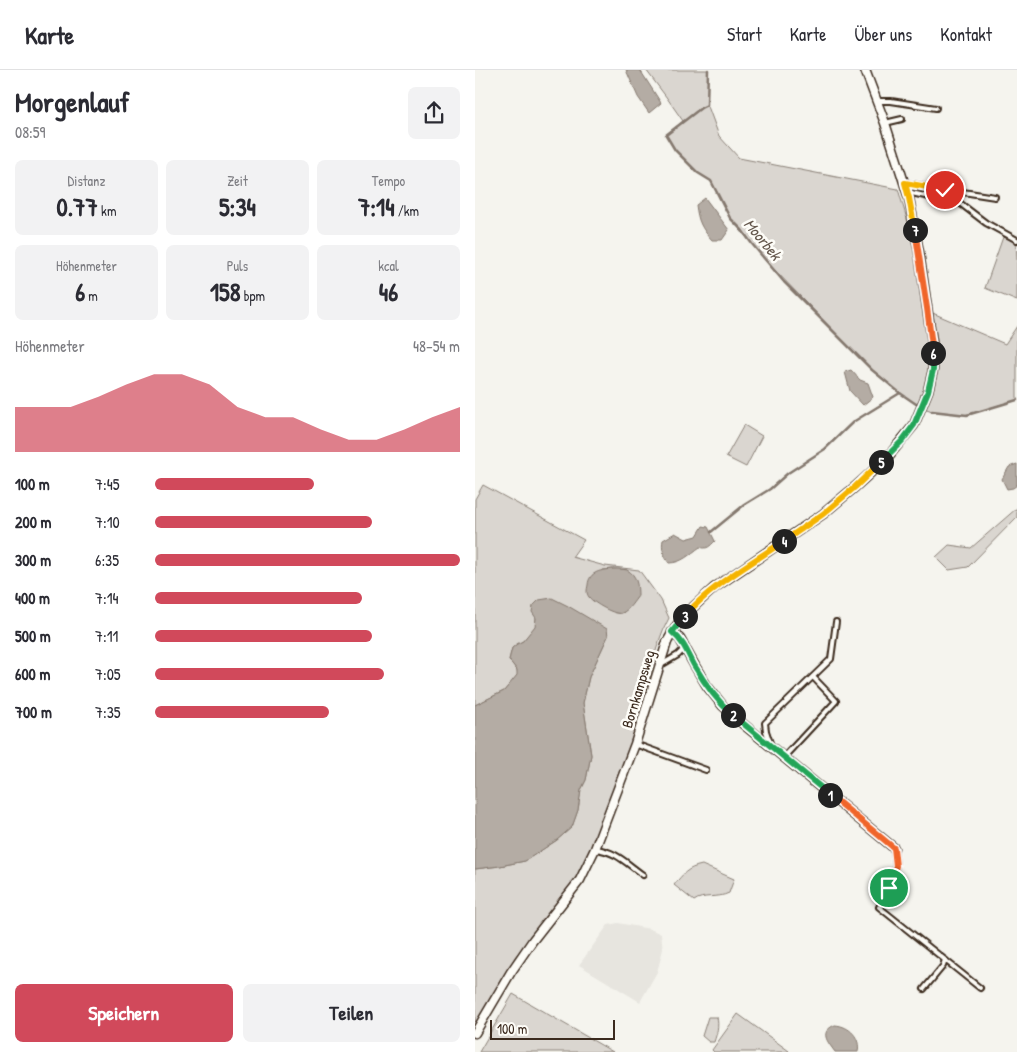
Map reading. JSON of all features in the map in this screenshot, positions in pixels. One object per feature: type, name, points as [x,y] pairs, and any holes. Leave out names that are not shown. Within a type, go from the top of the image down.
[{"type":"street","name":"Bornkampsweg","points":[[475,1033],[524,953],[580,880],[595,849],[635,744],[659,666],[672,632],[690,610],[715,588],[817,519],[887,458],[914,425],[928,391],[933,370],[933,348],[919,252],[906,188],[865,70]]},
{"type":"street","points":[[672,632],[680,639],[707,686],[723,706],[894,848]]},
{"type":"lane","points":[[877,101],[891,101],[936,108]]},
{"type":"lane","points":[[885,123],[902,119]]},
{"type":"lane","points":[[906,188],[995,197]]},
{"type":"lane","points":[[906,188],[961,204],[986,224],[1017,240]]},
{"type":"lane","points":[[770,746],[765,723],[831,659],[836,622]]},
{"type":"lane","points":[[659,666],[678,655],[685,648]]},
{"type":"lane","points":[[784,756],[836,701],[813,677]]},
{"type":"lane","points":[[635,744],[706,770]]},
{"type":"lane","points":[[894,848],[896,866],[887,895],[879,907],[980,988]]},
{"type":"lane","points":[[595,849],[617,855],[643,875]]},
{"type":"lane","points":[[924,989],[943,966],[945,960]]},
{"type":"shaded area","points":[[626,70],[640,70],[661,103],[649,113],[638,97]]},
{"type":"shaded area","points":[[646,70],[708,70],[707,105],[719,136],[739,158],[898,189],[921,266],[928,311],[1005,344],[1017,326],[1017,400],[963,415],[932,411],[919,406],[872,370],[768,263],[730,218],[711,181],[698,173],[675,150],[666,135],[683,121]]},
{"type":"shaded area","points":[[705,198],[729,230],[722,240],[712,240],[701,224],[696,205]]},
{"type":"shaded area","points":[[1003,237],[1016,241],[1017,301],[985,288]]},
{"type":"shaded area","points":[[851,370],[860,380],[868,383],[873,397],[863,405],[850,391],[845,372]]},
{"type":"shaded area","points":[[744,425],[762,436],[746,467],[726,457]]},
{"type":"shaded area","points":[[1017,464],[1017,485],[1007,489],[1002,479],[1009,467]]},
{"type":"shaded area","points":[[483,485],[584,540],[572,557],[605,566],[639,570],[661,600],[669,618],[659,641],[634,732],[621,770],[600,826],[577,878],[515,957],[475,1026],[475,869],[525,861],[557,840],[572,827],[578,810],[581,790],[586,780],[591,755],[583,703],[589,677],[608,636],[536,618],[536,626],[523,641],[512,648],[509,660],[517,670],[518,675],[504,691],[475,705],[475,499]],"holes":[[[602,570],[627,570],[638,596],[623,613]]]},
{"type":"shaded area","points":[[1017,508],[1017,517],[968,567],[949,570],[936,557],[949,545],[971,548]]},
{"type":"shaded area","points":[[703,526],[708,527],[715,541],[707,548],[700,547],[682,560],[669,563],[663,552],[663,540],[675,533],[686,539],[697,536]]},
{"type":"shaded area","points":[[614,569],[630,572],[635,578],[637,585],[638,596],[629,608],[622,613],[610,611],[591,600],[587,593],[589,580],[594,574]]},
{"type":"shaded area","points":[[552,598],[607,629],[608,636],[589,677],[583,703],[591,755],[586,780],[581,790],[578,810],[572,827],[557,840],[525,861],[475,869],[475,705],[504,691],[517,675],[517,670],[509,660],[512,648],[523,641],[535,626],[536,618],[532,612],[533,606],[539,600]]},
{"type":"shaded area","points":[[702,865],[734,879],[729,893],[694,901],[674,885],[686,872]]},
{"type":"shaded area","points":[[618,923],[650,929],[661,934],[663,949],[657,972],[640,1002],[579,965],[608,925]]},
{"type":"shaded area","points":[[513,994],[613,1052],[479,1052]]},
{"type":"shaded area","points":[[738,1014],[789,1051],[714,1052],[712,1050]]},
{"type":"shaded area","points":[[708,1017],[717,1017],[718,1023],[714,1042],[709,1042],[702,1036]]},
{"type":"shaded area","points":[[835,1025],[850,1030],[858,1042],[858,1052],[835,1052],[827,1040],[826,1034]]},
{"type":"waterway","name":"Moorbek","points":[[708,70],[707,105],[666,135],[675,150],[698,173],[711,181],[730,218],[784,282],[872,370],[919,406]]},
{"type":"waterway","points":[[711,532],[744,505],[770,489],[788,473],[825,449],[853,422],[900,393]]},
{"type":"waterway","name":"Moorbek","points":[[932,411],[967,415],[1017,400]]},
{"type":"route","points":[[889,888],[896,866],[894,848],[723,706],[707,686],[680,639],[672,632],[690,610],[715,588],[804,528],[855,487],[887,458],[914,425],[928,391],[933,370],[933,348],[919,252],[905,183],[945,190]]}]
